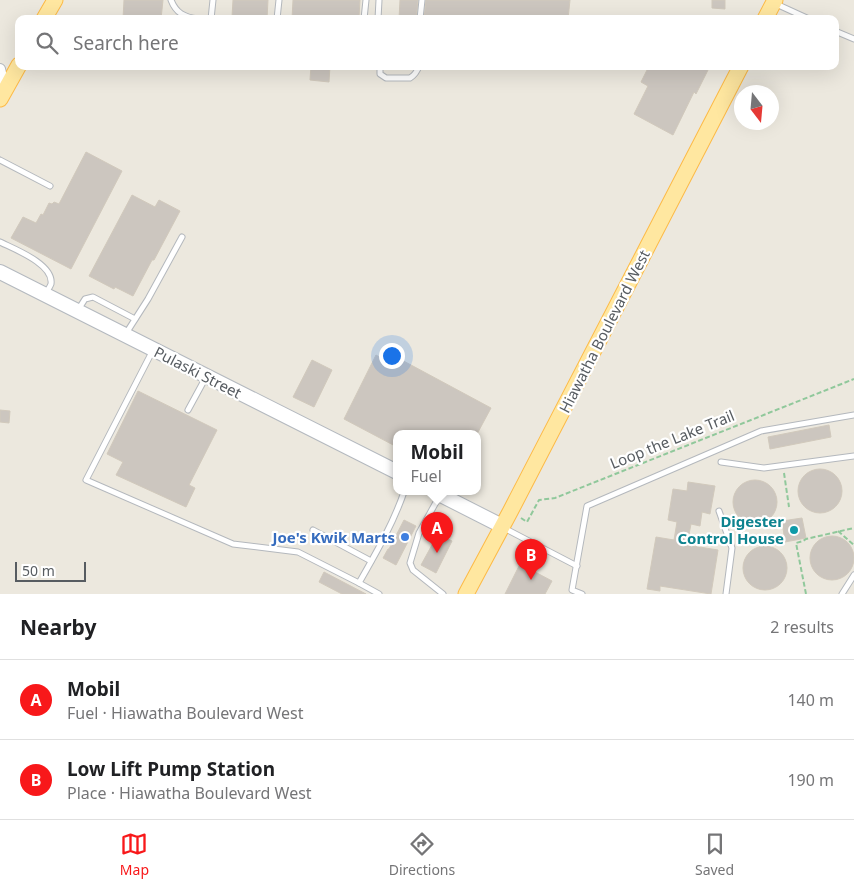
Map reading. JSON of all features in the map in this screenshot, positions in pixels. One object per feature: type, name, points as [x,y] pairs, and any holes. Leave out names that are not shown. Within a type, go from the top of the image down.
[{"type":"main road","points":[[46,15],[55,0]]},
{"type":"main road","points":[[767,15],[774,1]]},
{"type":"main road","points":[[3,95],[16,70]]},
{"type":"main road","name":"Hiawatha Boulevard West","points":[[466,594],[739,70]]},
{"type":"street","points":[[0,69],[3,95]]},
{"type":"street","name":"Pulaski Street","points":[[0,272],[393,470]]},
{"type":"street","points":[[442,495],[502,526]]},
{"type":"lane","points":[[171,0],[177,11],[182,15]]},
{"type":"lane","points":[[211,15],[213,0]]},
{"type":"lane","points":[[277,15],[279,0]]},
{"type":"lane","points":[[364,15],[366,0]]},
{"type":"lane","points":[[378,15],[379,0]]},
{"type":"lane","points":[[420,15],[422,0]]},
{"type":"lane","points":[[774,1],[801,15]]},
{"type":"lane","points":[[839,33],[854,40]]},
{"type":"lane","points":[[380,70],[380,74],[386,78],[410,78],[418,70]]},
{"type":"lane","points":[[0,160],[50,186]]},
{"type":"lane","points":[[124,335],[148,298],[182,237]]},
{"type":"lane","points":[[0,242],[42,264],[49,272],[51,283],[45,295]]},
{"type":"lane","points":[[77,311],[84,299],[93,297],[135,319]]},
{"type":"lane","points":[[154,350],[86,480],[233,544],[298,552],[379,594]]},
{"type":"lane","points":[[188,410],[206,376]]},
{"type":"lane","points":[[582,594],[571,592],[587,506],[761,431],[854,415]]},
{"type":"lane","points":[[721,462],[764,468],[854,456]]},
{"type":"lane","points":[[359,583],[397,512],[403,495]]},
{"type":"lane","points":[[437,495],[419,533],[410,563],[413,570],[443,594]]},
{"type":"lane","points":[[719,511],[732,548],[726,594]]},
{"type":"lane","points":[[502,526],[577,566]]},
{"type":"lane","points":[[313,530],[372,561]]},
{"type":"lane","points":[[842,594],[854,575]]},
{"type":"path","name":"Loop the Lake Trail","points":[[510,512],[527,522],[539,500],[555,498],[854,379]]},
{"type":"path","points":[[782,466],[789,507]]},
{"type":"path","points":[[806,594],[796,543],[854,528]]},
{"type":"path","points":[[838,531],[854,545]]},
{"type":"building","points":[[124,0],[163,0],[161,15],[123,15]]},
{"type":"building","points":[[233,0],[268,0],[267,15],[232,15]]},
{"type":"building","points":[[293,0],[360,0],[359,15],[292,15]]},
{"type":"building","points":[[400,0],[418,0],[416,15],[399,15]]},
{"type":"building","points":[[426,0],[570,0],[568,15],[424,15]]},
{"type":"building","points":[[712,0],[725,0],[725,9],[712,8]]},
{"type":"building","points":[[311,70],[330,70],[329,82],[310,80]]},
{"type":"building","points":[[647,70],[708,70],[696,94],[694,92],[673,135],[634,114],[648,86],[641,82]]},
{"type":"building","points":[[86,152],[122,171],[71,269],[11,238],[23,217],[36,223],[41,214],[43,215],[49,203],[59,204]]},
{"type":"building","points":[[132,195],[155,207],[159,200],[180,211],[133,296],[89,276]]},
{"type":"building","points":[[376,355],[394,365],[398,358],[491,408],[479,430],[393,430],[393,445],[344,419]]},
{"type":"building","points":[[312,360],[332,370],[314,407],[293,397]]},
{"type":"building","points":[[138,391],[217,430],[189,485],[195,488],[186,507],[116,475],[123,462],[107,454]]},
{"type":"building","points":[[0,410],[10,411],[9,423],[0,422]]},
{"type":"building","points":[[829,425],[831,437],[770,449],[768,437]]},
{"type":"building","points":[[816,469],[824,469],[836,475],[842,491],[836,507],[824,513],[816,513],[804,507],[798,495],[798,487],[804,475]]},
{"type":"building","points":[[751,480],[759,480],[771,486],[777,502],[771,518],[759,524],[751,524],[739,518],[733,506],[733,498],[739,486]]},
{"type":"building","points":[[688,482],[715,486],[710,514],[702,512],[700,526],[691,524],[687,545],[718,550],[711,594],[660,586],[660,591],[647,589],[656,537],[674,540],[677,522],[668,520],[673,489],[687,491]]},
{"type":"building","name":"Digester Control House","points":[[802,518],[806,538],[785,542],[782,521]]},
{"type":"building","points":[[404,520],[416,526],[396,565],[383,558]]},
{"type":"building","points":[[438,534],[452,541],[436,573],[421,565]]},
{"type":"building","points":[[828,536],[836,536],[848,542],[854,558],[848,574],[836,580],[828,580],[816,574],[810,562],[810,554],[816,542]]},
{"type":"building","points":[[761,546],[769,546],[781,552],[787,568],[781,584],[769,590],[761,590],[749,584],[743,572],[743,564],[749,552]]},
{"type":"building","points":[[520,564],[552,581],[545,594],[505,594]]},
{"type":"building","points":[[324,572],[366,594],[342,594],[319,582]]},
{"type":"place","name":"Digester Control House","points":[[794,530]]},
{"type":"place","name":"Joe's Kwik Marts","points":[[405,537]]},
{"type":"place","name":"Mobil","points":[[437,553]]},
{"type":"place","name":"Low Lift Pump Station","points":[[531,580]]}]
